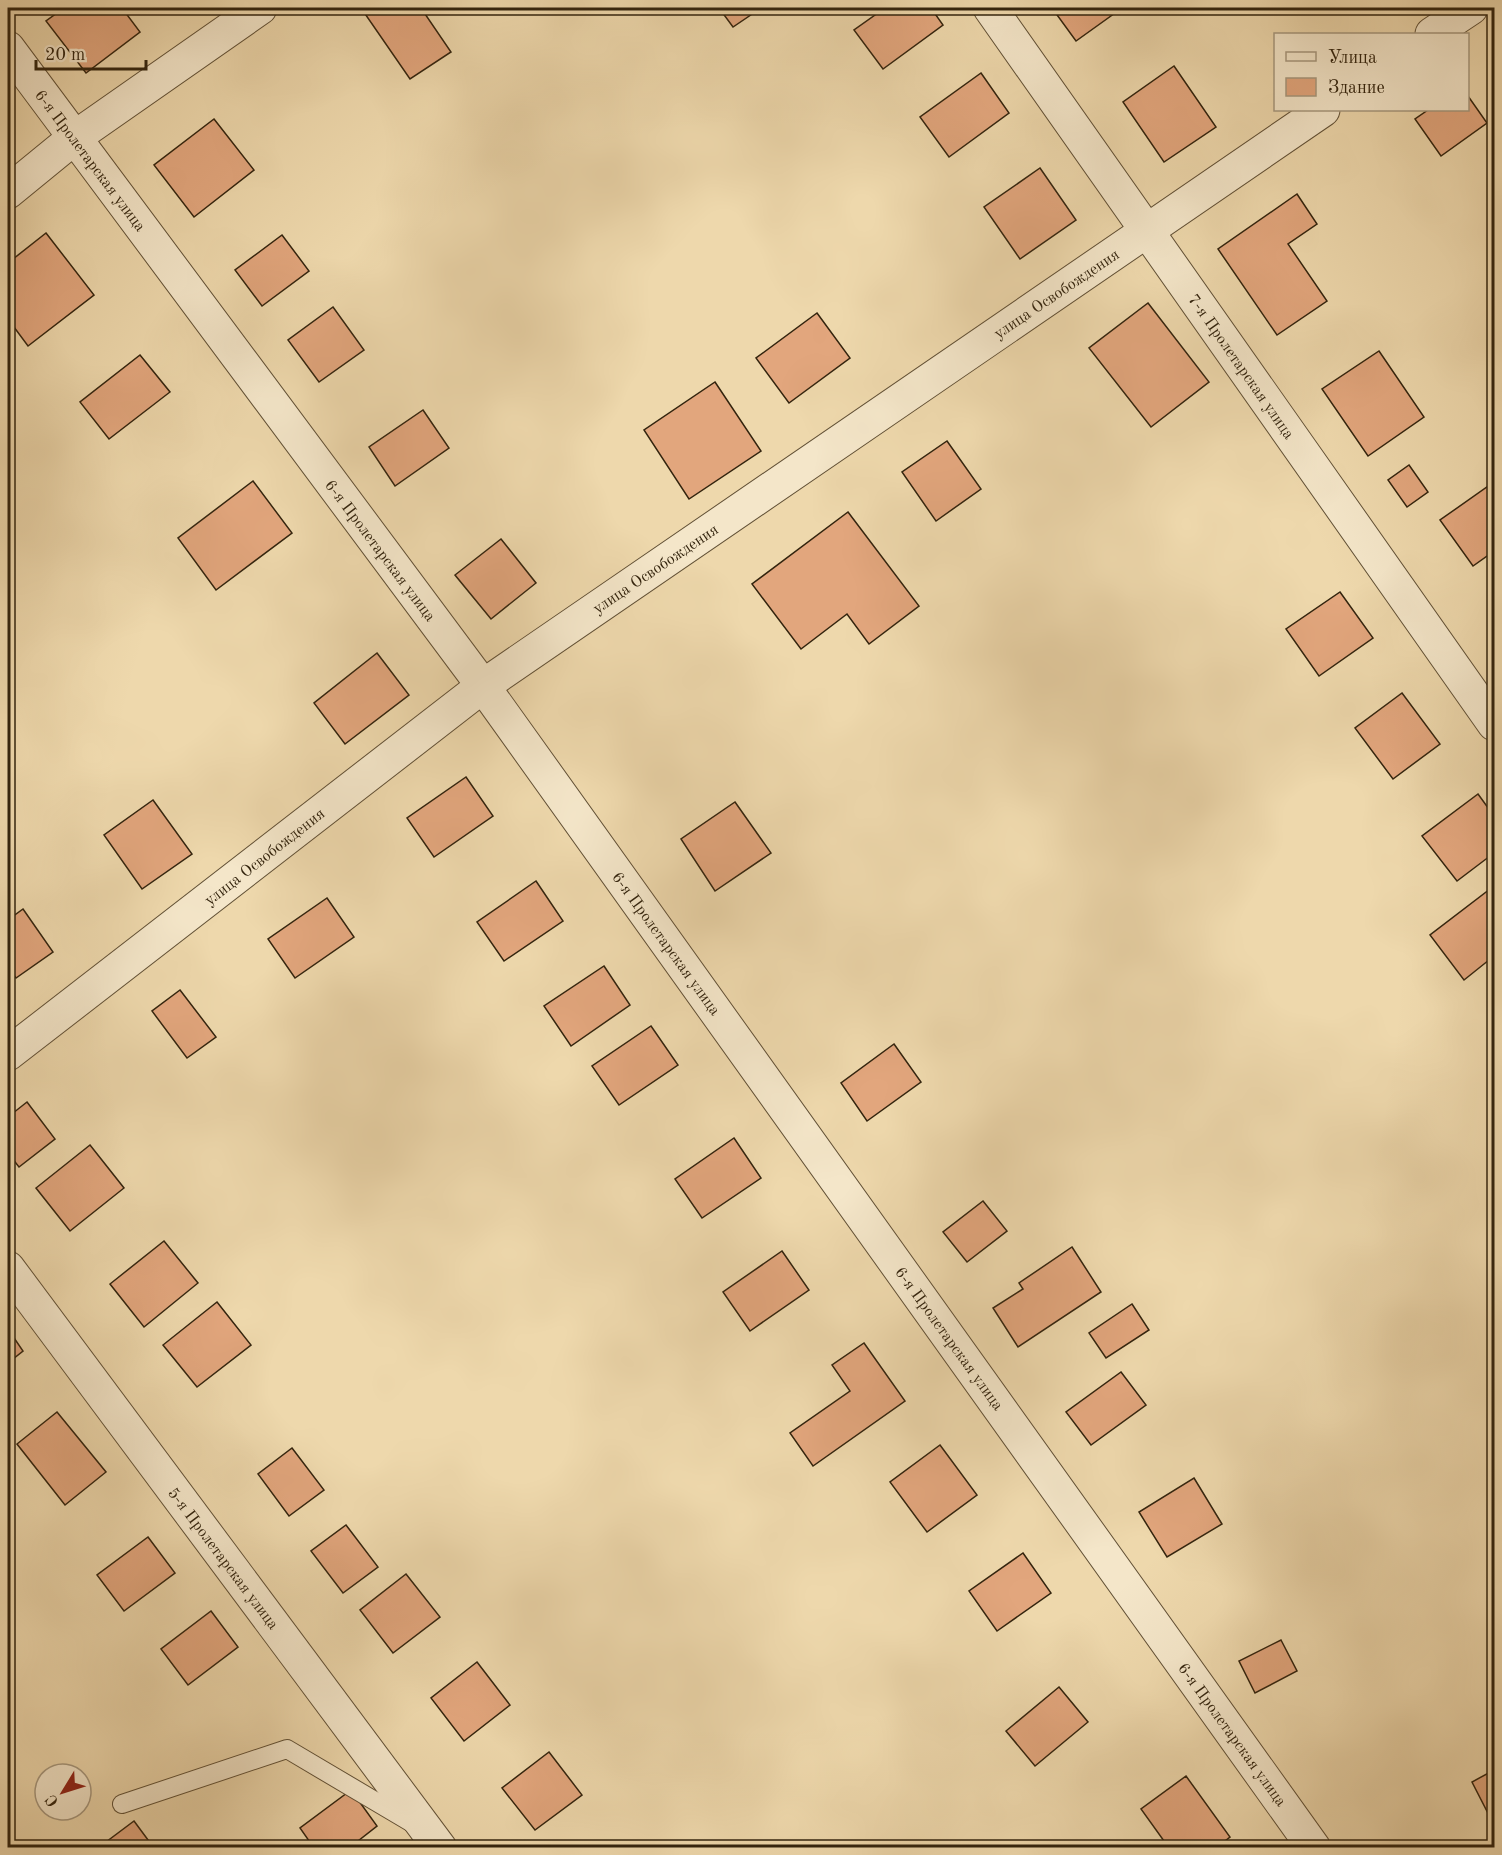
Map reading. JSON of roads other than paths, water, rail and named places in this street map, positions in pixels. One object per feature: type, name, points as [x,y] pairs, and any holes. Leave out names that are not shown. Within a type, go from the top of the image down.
[{"type":"street","points":[[8,192],[74,138],[260,8]]},
{"type":"street","name":"7-я Пролетарская улица","points":[[990,8],[1494,724]]},
{"type":"street","points":[[1434,33],[1471,8]]},
{"type":"street","name":"6-я Пролетарская улица","points":[[8,48],[483,686],[1314,1848]]},
{"type":"street","name":"улица Освобождения","points":[[8,1054],[483,686],[1322,111]]},
{"type":"street","name":"5-я Пролетарская улица","points":[[8,1268],[435,1840]]},
{"type":"lane","points":[[122,1804],[287,1749],[435,1840]]}]
